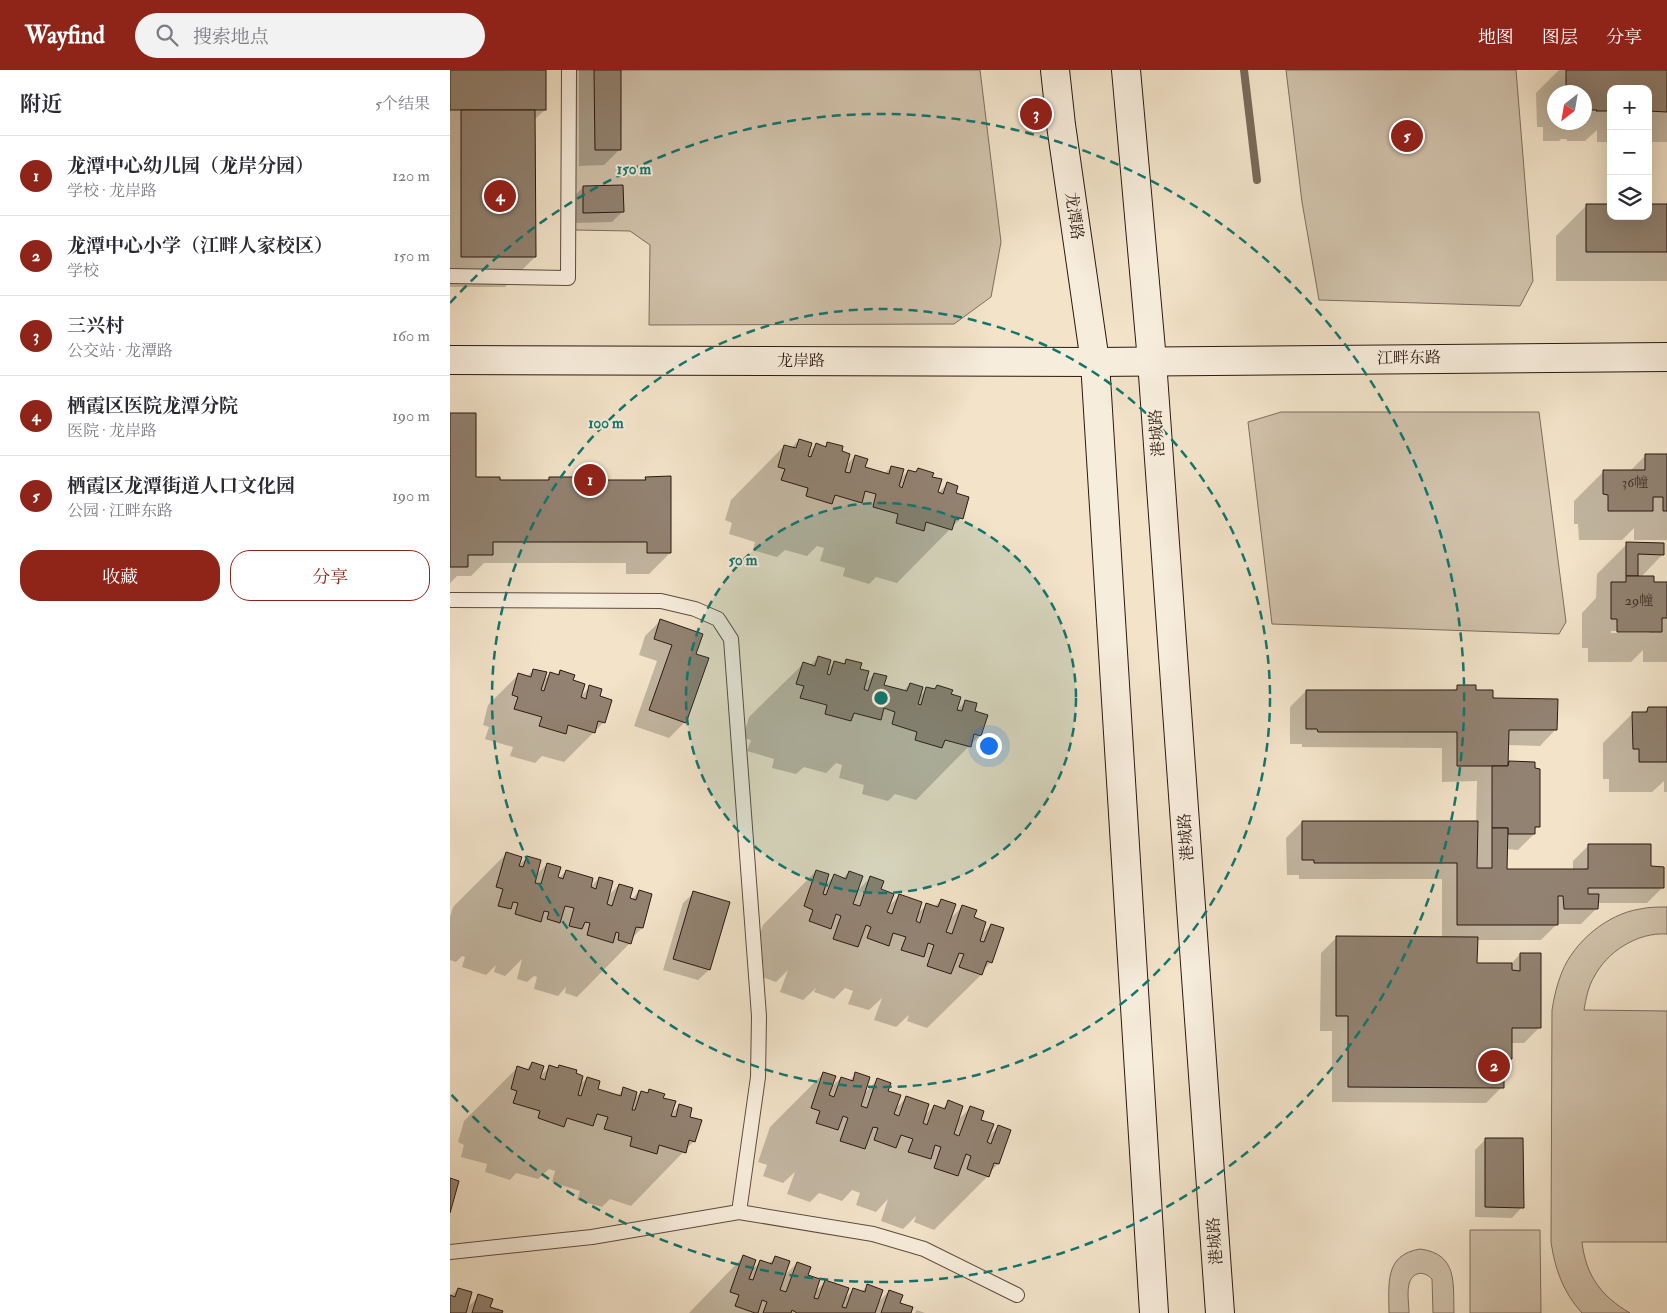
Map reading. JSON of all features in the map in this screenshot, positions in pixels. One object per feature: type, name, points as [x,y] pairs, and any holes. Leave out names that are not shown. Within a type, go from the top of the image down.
[{"type":"main road","name":"龙潭路","points":[[1056,70],[1061,125],[1095,362]]},
{"type":"main road","points":[[1126,70],[1152,361]]},
{"type":"main road","name":"江畔东路","points":[[1152,361],[1667,357]]},
{"type":"main road","name":"龙岸路","points":[[450,360],[1152,361]]},
{"type":"main road","name":"港城路","points":[[1152,361],[1220,1313]]},
{"type":"main road","points":[[1095,362],[1154,1313]]},
{"type":"lane","points":[[450,276],[568,278],[568,70]]},
{"type":"lane","points":[[450,600],[661,602],[695,609],[718,619],[731,639],[759,1016],[758,1077],[739,1212]]},
{"type":"lane","points":[[450,1252],[592,1237],[739,1212],[873,1234],[924,1249],[1017,1295]]},
{"type":"shaded area","points":[[575,70],[980,70],[1001,242],[991,297],[954,324],[649,325],[650,245],[630,231],[575,230]]},
{"type":"shaded area","points":[[1286,70],[1516,70],[1533,281],[1520,306],[1319,300],[1302,202]]},
{"type":"shaded area","points":[[1281,412],[1539,412],[1566,622],[1559,634],[1272,624],[1248,422]]},
{"type":"shaded area","points":[[1667,907],[1667,934],[1645,936],[1634,940],[1624,945],[1607,959],[1592,981],[1587,993],[1584,1010],[1667,1011],[1667,1242],[1582,1242],[1587,1265],[1597,1284],[1611,1300],[1630,1313],[1582,1313],[1575,1305],[1561,1280],[1551,1242],[1552,1010],[1554,1000],[1560,977],[1567,961],[1583,940],[1593,931],[1604,923],[1628,912],[1647,908]]},
{"type":"shaded area","points":[[1470,1230],[1540,1230],[1541,1313],[1470,1313]]},
{"type":"shaded area","points":[[1420,1249],[1441,1257],[1447,1264],[1453,1281],[1454,1313],[1433,1313],[1432,1279],[1421,1273],[1417,1274],[1410,1281],[1408,1291],[1409,1313],[1389,1313],[1389,1282],[1394,1264],[1408,1252]]},
{"type":"building","points":[[450,70],[546,70],[546,110],[450,110]]},
{"type":"building","points":[[594,70],[621,70],[621,150],[595,150]]},
{"type":"building","points":[[1566,70],[1667,70],[1667,112],[1652,111],[1652,85],[1607,85],[1607,111],[1596,111],[1592,110],[1592,85],[1566,85]]},
{"type":"building","points":[[461,110],[535,110],[536,257],[461,257]]},
{"type":"building","points":[[623,185],[624,212],[583,213],[583,186]]},
{"type":"building","points":[[1586,204],[1607,204],[1607,220],[1652,220],[1652,204],[1667,204],[1667,252],[1586,252]]},
{"type":"building","points":[[450,413],[476,413],[476,477],[500,477],[500,480],[549,480],[549,477],[599,477],[599,480],[646,480],[645,477],[671,476],[671,553],[647,553],[647,542],[493,542],[493,555],[468,555],[468,567],[450,567]]},
{"type":"building","points":[[799,439],[812,443],[808,456],[811,457],[816,443],[826,447],[827,442],[843,446],[842,451],[850,454],[845,472],[850,473],[855,455],[868,459],[865,467],[889,474],[891,466],[904,469],[899,486],[902,488],[908,470],[916,472],[918,468],[934,473],[932,477],[942,479],[938,492],[943,494],[947,482],[958,486],[956,493],[969,497],[963,519],[956,517],[952,530],[926,522],[924,531],[896,523],[898,514],[873,507],[876,494],[865,491],[862,503],[835,495],[832,504],[806,496],[808,488],[781,480],[785,469],[778,467],[784,445],[796,448]]},
{"type":"building","points":[[1645,454],[1667,454],[1667,511],[1663,511],[1663,497],[1653,497],[1653,511],[1608,511],[1608,495],[1603,494],[1603,470],[1645,470]]},
{"type":"building","points":[[1626,542],[1664,543],[1664,555],[1638,554],[1638,576],[1626,576]]},
{"type":"building","points":[[1626,576],[1654,576],[1654,582],[1667,582],[1667,618],[1662,618],[1662,632],[1617,632],[1617,619],[1611,619],[1611,582],[1626,582]]},
{"type":"building","points":[[660,619],[703,634],[696,654],[709,658],[686,723],[649,710],[672,645],[654,639]]},
{"type":"building","points":[[818,656],[831,660],[827,674],[830,675],[834,661],[845,664],[846,659],[862,663],[860,669],[869,671],[864,689],[868,691],[874,673],[887,676],[884,685],[907,691],[910,683],[923,687],[918,704],[921,705],[926,687],[935,689],[937,685],[953,690],[951,694],[961,697],[957,710],[962,711],[965,700],[977,703],[975,711],[988,715],[981,736],[974,734],[971,747],[945,740],[942,748],[915,740],[917,732],[892,724],[895,712],[884,708],[881,720],[854,713],[851,721],[825,714],[827,705],[800,698],[804,686],[796,684],[803,662],[815,666]]},
{"type":"building","points":[[533,669],[547,672],[541,690],[544,691],[550,672],[559,675],[560,670],[575,675],[573,680],[585,684],[581,697],[586,699],[589,685],[602,689],[600,696],[612,700],[605,723],[598,721],[595,733],[568,725],[566,734],[539,726],[542,717],[514,709],[518,697],[512,695],[518,673],[531,677]]},
{"type":"building","points":[[1457,685],[1476,685],[1476,690],[1493,690],[1493,698],[1558,699],[1557,730],[1509,730],[1508,766],[1457,766],[1457,732],[1318,732],[1317,729],[1306,729],[1306,690],[1457,690]]},
{"type":"building","points":[[1648,707],[1667,707],[1667,762],[1639,762],[1639,749],[1633,749],[1632,712],[1647,712]]},
{"type":"building","points":[[1509,761],[1535,762],[1535,768],[1540,769],[1540,827],[1535,827],[1535,834],[1508,834],[1508,828],[1492,828],[1492,766],[1508,766]]},
{"type":"building","points":[[1302,821],[1478,821],[1477,868],[1492,868],[1492,828],[1508,828],[1507,869],[1588,869],[1588,844],[1651,844],[1651,866],[1664,867],[1664,888],[1588,888],[1588,894],[1599,894],[1598,909],[1564,909],[1563,896],[1558,896],[1558,925],[1457,925],[1457,863],[1314,863],[1314,860],[1302,860]]},
{"type":"building","points":[[506,852],[522,857],[519,866],[523,867],[527,856],[541,860],[535,883],[541,884],[547,863],[561,867],[558,877],[563,879],[566,870],[593,878],[591,887],[596,889],[599,877],[613,881],[607,904],[612,906],[619,884],[633,888],[630,898],[636,900],[639,890],[652,894],[643,928],[636,927],[631,944],[618,940],[619,933],[616,932],[613,943],[587,935],[590,923],[585,922],[582,929],[569,926],[574,908],[565,906],[560,923],[547,919],[549,912],[544,911],[541,922],[515,914],[518,903],[513,902],[511,909],[498,906],[503,889],[496,887]]},
{"type":"building","points":[[816,870],[829,874],[823,894],[826,895],[834,874],[846,879],[849,871],[863,876],[853,904],[860,906],[870,876],[884,881],[881,889],[894,894],[887,912],[892,914],[899,894],[922,902],[916,921],[920,923],[926,903],[938,907],[941,899],[956,904],[946,932],[952,934],[962,905],[977,910],[974,917],[986,922],[980,941],[984,942],[991,924],[1004,928],[992,963],[987,961],[982,975],[959,967],[964,954],[959,953],[951,974],[927,966],[934,945],[928,943],[924,957],[901,950],[906,937],[893,933],[889,946],[867,938],[871,927],[866,925],[858,947],[833,939],[841,916],[836,914],[831,929],[809,921],[813,910],[804,906]]},
{"type":"building","points":[[693,891],[730,902],[710,970],[673,959]]},
{"type":"building","points":[[1336,936],[1478,937],[1477,963],[1512,963],[1512,970],[1520,971],[1520,953],[1541,953],[1541,1028],[1512,1028],[1512,1059],[1495,1059],[1495,1071],[1504,1071],[1504,1088],[1348,1087],[1348,1016],[1336,1016]]},
{"type":"building","points":[[532,1062],[544,1066],[540,1078],[545,1080],[549,1065],[558,1068],[559,1065],[577,1070],[576,1073],[583,1076],[578,1095],[581,1096],[587,1077],[600,1081],[598,1089],[621,1096],[623,1087],[637,1092],[632,1110],[635,1110],[641,1091],[648,1093],[649,1089],[665,1094],[663,1098],[676,1101],[671,1116],[676,1117],[679,1104],[692,1108],[690,1117],[702,1120],[695,1142],[689,1140],[686,1153],[659,1145],[657,1154],[630,1146],[632,1137],[604,1129],[608,1117],[597,1114],[593,1126],[567,1118],[564,1127],[538,1118],[540,1111],[513,1103],[517,1091],[511,1089],[517,1066],[529,1070]]},
{"type":"building","points":[[823,1072],[836,1076],[829,1095],[834,1097],[841,1077],[853,1081],[855,1072],[870,1077],[861,1106],[867,1108],[877,1078],[891,1083],[888,1091],[901,1095],[894,1114],[899,1116],[906,1096],[929,1104],[923,1123],[927,1125],[934,1105],[945,1109],[948,1100],[963,1106],[954,1134],[959,1136],[970,1106],[984,1111],[981,1120],[994,1124],[987,1142],[991,1144],[998,1125],[1011,1130],[999,1164],[994,1163],[989,1177],[967,1169],[971,1156],[966,1154],[958,1176],[934,1168],[941,1147],[935,1145],[931,1159],[908,1152],[913,1139],[901,1135],[896,1148],[874,1140],[878,1128],[873,1127],[865,1149],[840,1141],[848,1118],[843,1116],[838,1130],[816,1123],[820,1111],[811,1108]]},
{"type":"building","points":[[1485,1138],[1523,1138],[1524,1208],[1485,1207]]},
{"type":"building","points":[[450,1178],[459,1181],[450,1213]]},
{"type":"building","points":[[743,1255],[756,1260],[749,1279],[753,1280],[760,1260],[772,1264],[775,1256],[790,1261],[780,1290],[786,1292],[797,1262],[811,1267],[808,1275],[820,1279],[814,1298],[818,1299],[825,1280],[849,1288],[842,1307],[846,1308],[853,1288],[865,1292],[867,1284],[883,1290],[875,1313],[797,1313],[792,1310],[791,1313],[763,1313],[767,1302],[762,1300],[758,1313],[755,1313],[735,1306],[739,1295],[730,1292]]},
{"type":"building","points":[[458,1288],[472,1292],[466,1313],[450,1313],[450,1295],[455,1297]]},
{"type":"building","points":[[889,1290],[903,1295],[900,1303],[913,1307],[911,1313],[881,1313]]},
{"type":"building","points":[[478,1294],[493,1299],[490,1307],[503,1311],[502,1313],[472,1313]]},
{"type":"waterway","points":[[1244,70],[1257,180]]},
{"type":"place","name":"三兴村","points":[[1036,114]]},
{"type":"place","name":"栖霞区龙潭街道人口文化园","points":[[1407,136]]},
{"type":"place","name":"栖霞区医院龙潭分院","points":[[500,196]]},
{"type":"place","name":"龙潭中心幼儿园（龙岸分园）","points":[[590,480]]},
{"type":"place","name":"龙潭中心小学（江畔人家校区）","points":[[1494,1066]]}]
